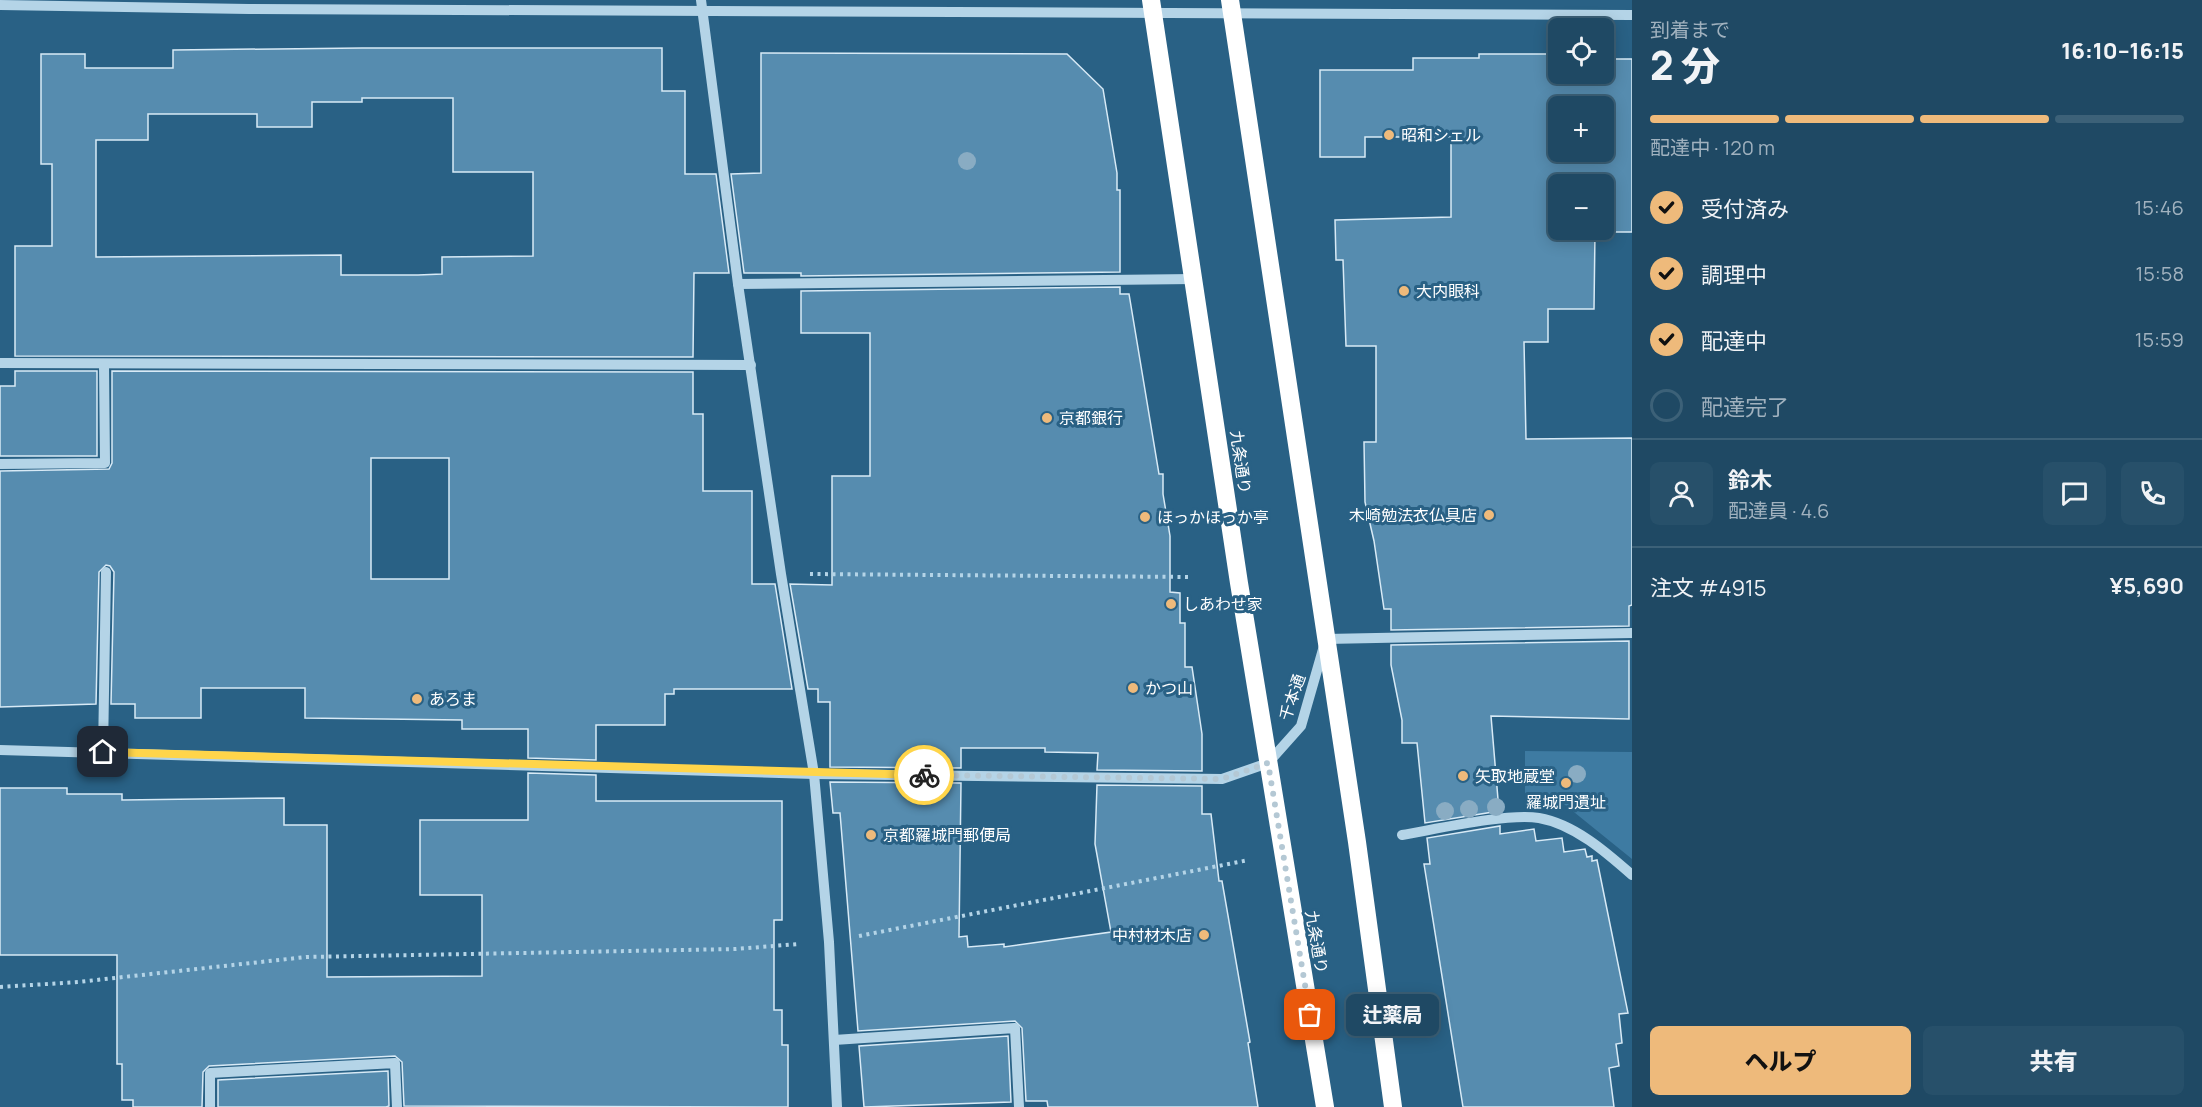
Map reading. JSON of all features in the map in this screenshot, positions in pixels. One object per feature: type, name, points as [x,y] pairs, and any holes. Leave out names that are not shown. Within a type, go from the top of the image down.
[{"type":"highway","name":"九条通り","points":[[1152,7],[1268,763],[1325,1107]]},
{"type":"highway","points":[[1231,7],[1326,639],[1393,1107]]},
{"type":"street","points":[[0,5],[1231,7],[1632,15]]},
{"type":"street","points":[[702,5],[738,284],[781,574],[814,774],[829,942],[837,1107]]},
{"type":"street","points":[[738,284],[1194,279]]},
{"type":"street","points":[[0,363],[104,366],[751,365]]},
{"type":"street","points":[[0,464],[105,463],[104,366]]},
{"type":"street","points":[[103,752],[106,572]]},
{"type":"street","points":[[1326,639],[1632,633]]},
{"type":"street","name":"千本通","points":[[0,750],[814,774],[1222,779],[1268,763],[1301,726],[1326,639]]},
{"type":"street","points":[[1402,835],[1517,818],[1539,818],[1564,826],[1594,844],[1632,874]]},
{"type":"street","points":[[834,1040],[1015,1028],[1019,1107]]},
{"type":"street","points":[[210,1107],[210,1073],[395,1063],[397,1107]]},
{"type":"path","points":[[781,574],[1190,577]]},
{"type":"path","points":[[0,987],[78,982],[306,957],[736,949],[829,942],[1283,854]]},
{"type":"shaded area","points":[[1525,751],[1632,752],[1632,859],[1564,804],[1525,802]]},
{"type":"building","points":[[662,48],[662,91],[685,91],[685,174],[716,174],[729,273],[694,273],[693,357],[15,356],[15,246],[52,246],[52,164],[41,164],[41,54],[85,54],[85,68],[173,68],[173,50]],"holes":[[[362,98],[453,98],[453,172],[533,172],[533,256],[442,257],[442,274],[418,275],[341,275],[341,255],[96,257],[96,140],[148,140],[148,114],[257,114],[257,127],[312,127],[312,102],[362,102]]]},
{"type":"building","points":[[761,53],[1067,54],[1103,89],[1117,173],[1117,190],[1120,190],[1120,272],[801,276],[801,273],[744,273],[731,174],[761,173]]},
{"type":"building","points":[[1479,54],[1548,54],[1548,84],[1614,84],[1614,59],[1632,59],[1632,232],[1614,232],[1614,174],[1548,174],[1548,240],[1595,240],[1594,309],[1548,309],[1548,342],[1524,342],[1526,439],[1632,438],[1632,605],[1629,606],[1629,626],[1391,630],[1391,609],[1384,609],[1374,541],[1365,502],[1364,442],[1376,442],[1376,346],[1346,346],[1343,260],[1336,260],[1335,220],[1451,217],[1451,137],[1365,137],[1365,157],[1320,157],[1320,70],[1413,70],[1413,58],[1479,58]]},
{"type":"building","points":[[1120,287],[1120,294],[1129,294],[1159,474],[1163,474],[1163,494],[1170,536],[1170,592],[1180,593],[1180,623],[1185,623],[1185,667],[1192,667],[1202,734],[1202,771],[1097,770],[1098,753],[1045,752],[1045,748],[961,748],[961,768],[830,767],[830,702],[818,702],[818,689],[808,689],[790,584],[832,585],[832,476],[870,476],[870,333],[801,333],[801,291]]},
{"type":"building","points":[[15,371],[97,371],[97,456],[0,456],[0,386],[15,386]]},
{"type":"building","points":[[112,371],[693,372],[693,414],[703,414],[703,491],[752,491],[752,584],[775,584],[792,689],[674,689],[674,694],[665,694],[665,725],[596,725],[596,760],[528,758],[528,729],[462,729],[462,720],[305,718],[305,688],[201,688],[201,718],[135,718],[135,704],[111,704],[114,572],[110,566],[106,565],[99,572],[96,704],[0,707],[0,471],[109,469],[112,463]],"holes":[[[371,458],[449,458],[449,579],[371,579]]]},
{"type":"building","points":[[1629,641],[1629,719],[1491,716],[1499,811],[1425,823],[1417,743],[1402,743],[1402,720],[1391,665],[1391,645]]},
{"type":"building","points":[[528,773],[596,775],[596,801],[782,801],[782,920],[774,920],[774,1010],[782,1010],[782,1045],[788,1045],[788,1107],[404,1106],[402,1062],[395,1056],[209,1066],[203,1072],[202,1107],[133,1107],[133,1100],[122,1100],[122,1064],[117,1064],[117,955],[0,955],[0,788],[67,788],[67,794],[122,794],[122,800],[284,798],[284,825],[327,825],[327,977],[482,976],[482,895],[420,895],[420,820],[528,820]]},
{"type":"building","points":[[830,782],[961,783],[959,937],[967,936],[968,947],[1004,944],[1004,947],[1111,932],[1095,844],[1097,785],[1202,786],[1202,814],[1211,814],[1219,881],[1222,881],[1250,1042],[1248,1043],[1258,1107],[1048,1107],[1047,1101],[1026,1101],[1022,1028],[1015,1021],[858,1031],[840,813],[833,813]]},
{"type":"building","points":[[1500,826],[1500,834],[1534,829],[1536,841],[1562,838],[1564,852],[1585,849],[1587,857],[1592,856],[1592,861],[1597,860],[1628,1013],[1619,1014],[1622,1043],[1616,1044],[1619,1066],[1609,1068],[1614,1107],[1463,1107],[1424,864],[1430,864],[1427,838]]},
{"type":"building","points":[[1008,1036],[1011,1102],[864,1107],[859,1046]]},
{"type":"building","points":[[388,1071],[389,1106],[386,1107],[218,1107],[218,1080]]},
{"type":"way so far","points":[[924,775],[1222,779],[1268,763],[1310,1015]]},
{"type":"place","name":"昭和シェル","points":[[1389,135]]},
{"type":"place","name":"大内眼科","points":[[1404,291]]},
{"type":"place","name":"京都銀行","points":[[1047,418]]},
{"type":"place","name":"木崎勉法衣仏具店","points":[[1489,515]]},
{"type":"place","name":"ほっかほっか亭","points":[[1145,517]]},
{"type":"place","name":"しあわせ家","points":[[1171,604]]},
{"type":"place","name":"かつ山","points":[[1133,688]]},
{"type":"place","name":"あろま","points":[[417,699]]},
{"type":"place","name":"矢取地蔵堂","points":[[1463,776]]},
{"type":"place","name":"羅城門遺址","points":[[1566,783]]},
{"type":"place","name":"京都羅城門郵便局","points":[[871,835]]},
{"type":"place","name":"中村材木店","points":[[1204,935]]},
{"type":"place","name":"辻薬局","points":[[1310,1015]]},
{"type":"route","points":[[103,752],[814,774],[924,775]]}]
